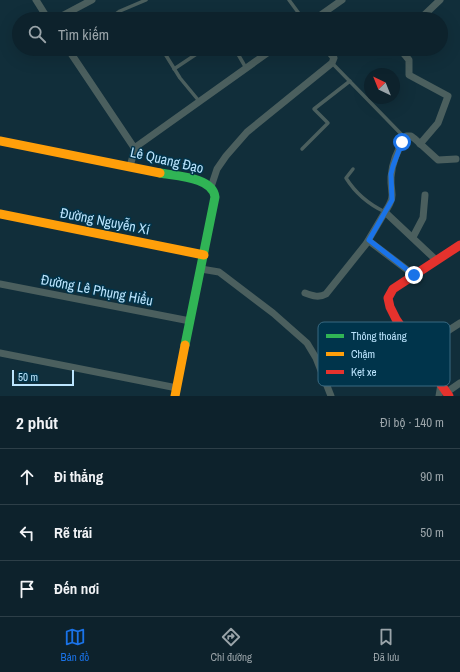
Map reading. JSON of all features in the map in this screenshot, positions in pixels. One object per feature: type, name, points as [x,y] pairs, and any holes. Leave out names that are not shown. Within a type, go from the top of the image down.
[{"type":"street","points":[[36,0],[44,12]]},
{"type":"street","points":[[69,12],[92,0]]},
{"type":"street","points":[[326,12],[342,0]]},
{"type":"street","points":[[427,12],[440,0]]},
{"type":"street","points":[[73,56],[135,149]]},
{"type":"street","points":[[130,166],[135,149],[199,101],[263,56]]},
{"type":"street","points":[[211,187],[217,169],[247,132],[332,63],[334,58],[332,56]]},
{"type":"street","points":[[406,56],[409,60],[409,74],[448,96],[438,123],[420,144]]},
{"type":"street","points":[[306,293],[316,296],[326,294],[369,240],[392,200],[393,191],[391,180],[393,166],[406,136],[411,136],[438,160],[456,159]]},
{"type":"street","name":"Lê Quang Đạo","points":[[0,141],[197,180],[207,184],[215,192],[204,256],[176,392]]},
{"type":"street","points":[[413,237],[423,218],[425,195]]},
{"type":"street","points":[[385,212],[436,260]]},
{"type":"street","name":"Đường Nguyễn Xí","points":[[0,214],[204,256]]},
{"type":"street","points":[[369,240],[414,275]]},
{"type":"street","points":[[399,322],[389,306],[388,300],[390,292],[460,245]]},
{"type":"street","points":[[201,269],[219,272],[273,313],[307,343],[318,363]]},
{"type":"street","name":"Đường Lê Phụng Hiểu","points":[[0,284],[190,321]]},
{"type":"street","points":[[450,329],[460,323]]},
{"type":"street","points":[[0,353],[176,392]]},
{"type":"street","points":[[445,395],[460,383]]},
{"type":"street","points":[[327,386],[331,396]]},
{"type":"lane","points":[[119,12],[146,0]]},
{"type":"lane","points":[[289,0],[298,12]]},
{"type":"lane","points":[[166,56],[180,78],[199,101]]},
{"type":"lane","points":[[174,69],[194,56]]},
{"type":"lane","points":[[239,56],[246,68]]},
{"type":"lane","points":[[332,63],[405,138]]},
{"type":"lane","points":[[302,149],[328,123],[314,109],[350,81]]},
{"type":"lane","points":[[353,169],[346,178],[351,186],[369,204],[385,212]]},
{"type":"traffic: fast","points":[[160,173],[201,181],[213,190],[215,197],[185,345]]},
{"type":"traffic: slow","points":[[0,141],[160,173]]},
{"type":"traffic: slow","points":[[0,214],[204,255]]},
{"type":"traffic: slow","points":[[175,396],[185,345]]},
{"type":"traffic: jam","points":[[398,322],[390,307],[388,298],[393,289],[460,245]]},
{"type":"traffic: jam","points":[[442,386],[449,396]]},
{"type":"route","points":[[402,142],[391,174],[393,191],[392,200],[369,240],[414,275]]}]
